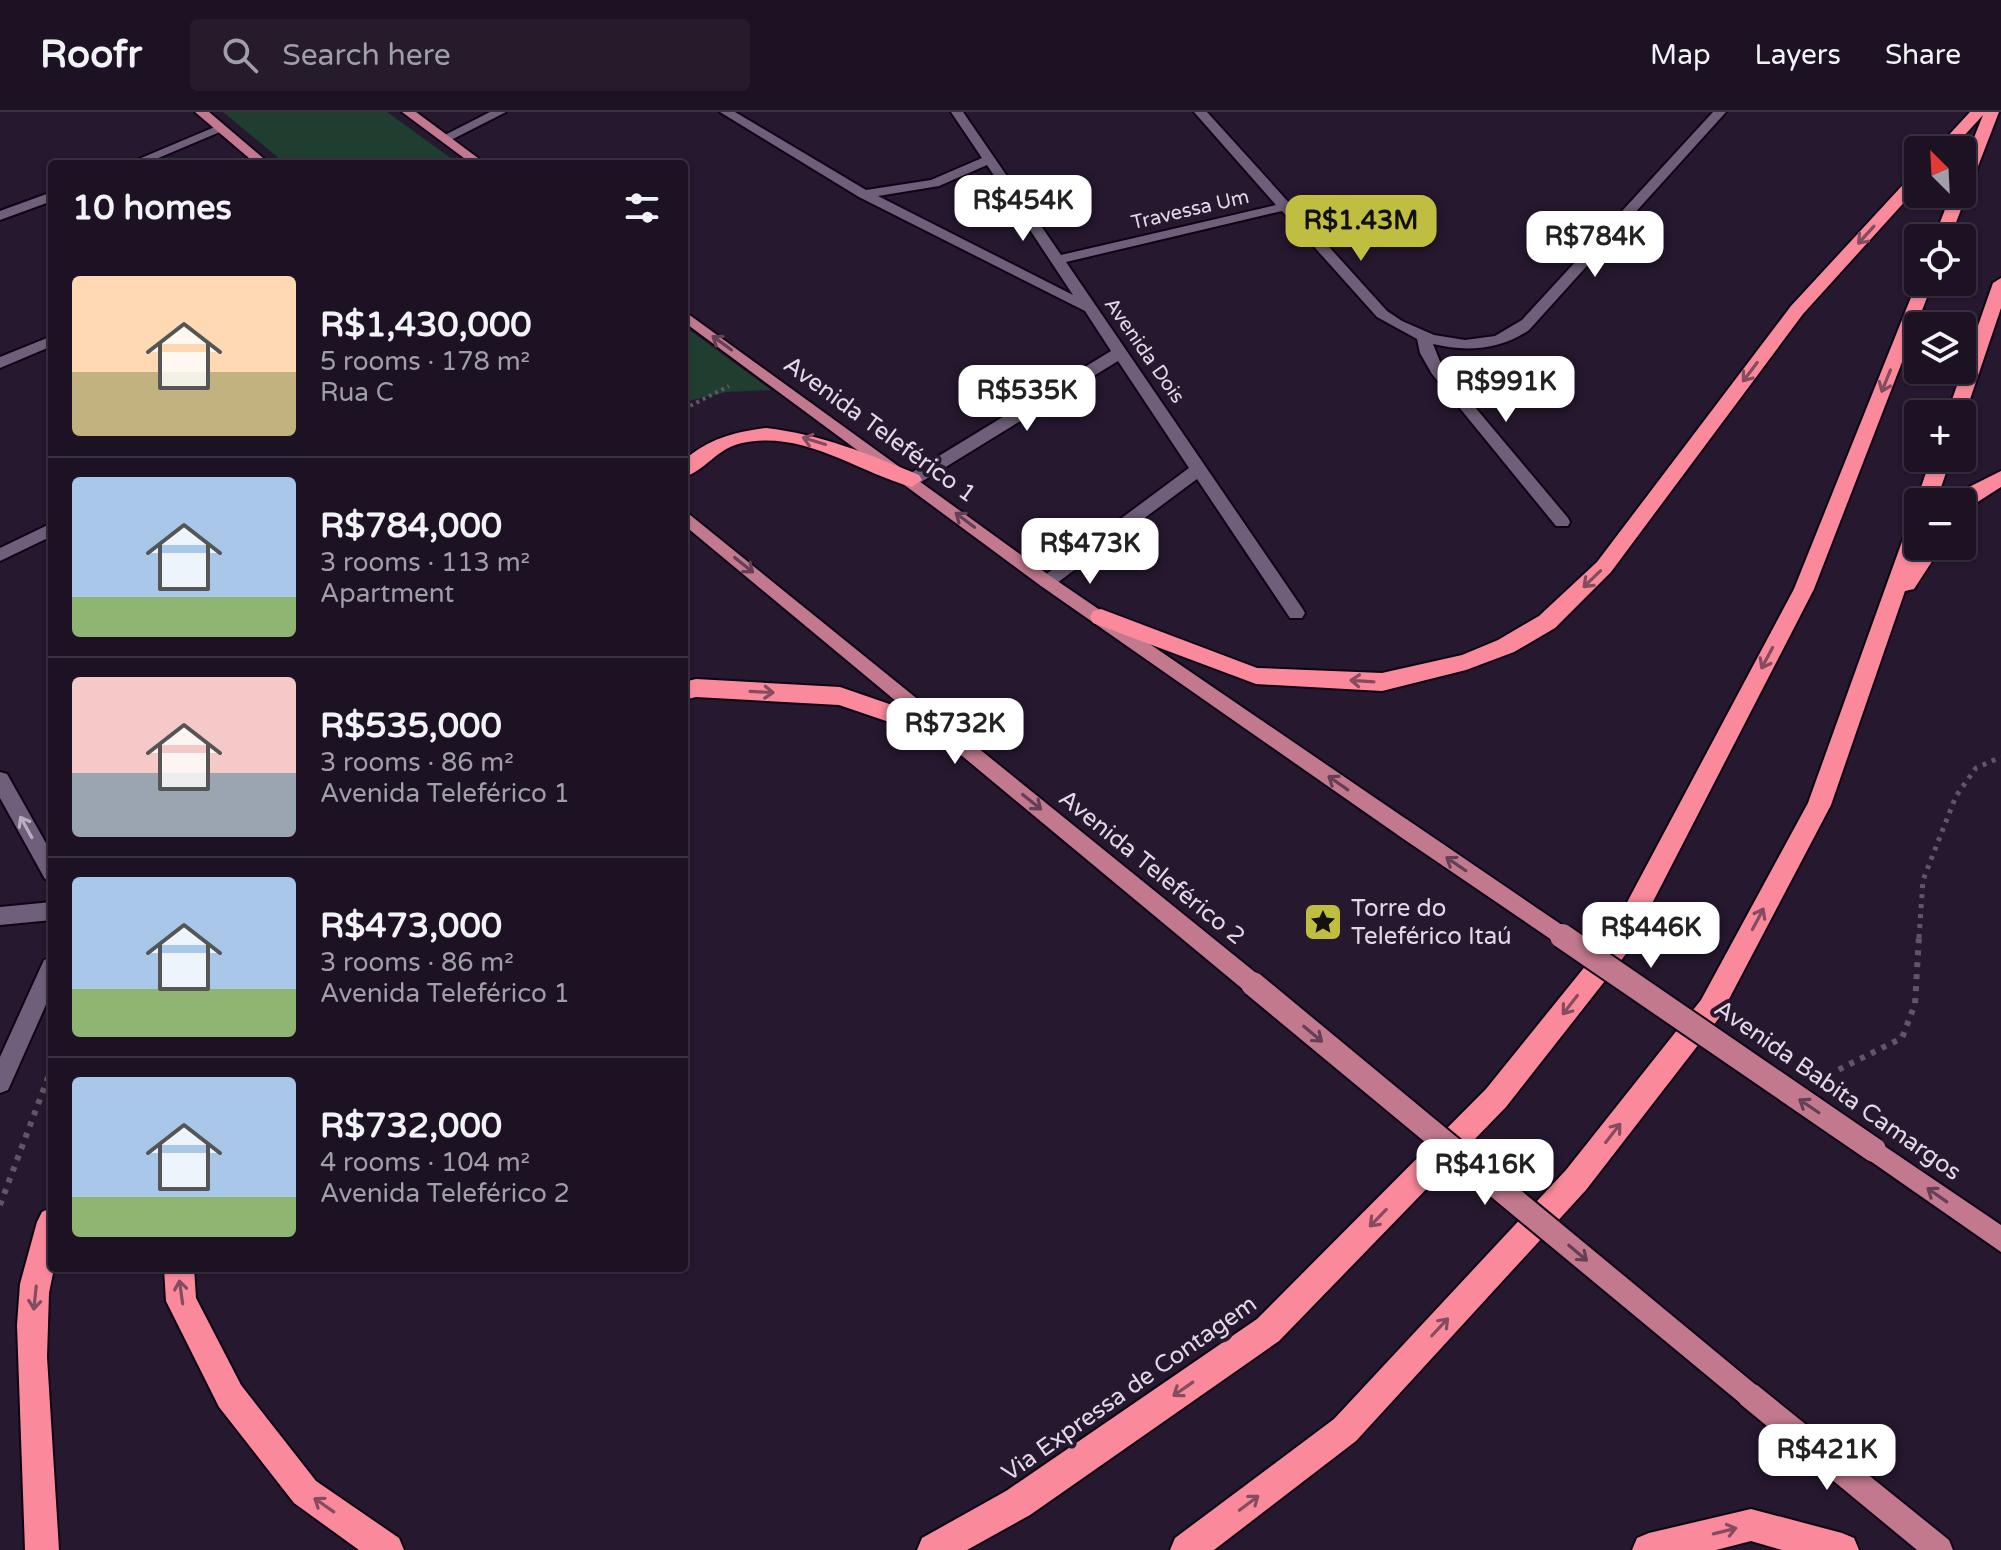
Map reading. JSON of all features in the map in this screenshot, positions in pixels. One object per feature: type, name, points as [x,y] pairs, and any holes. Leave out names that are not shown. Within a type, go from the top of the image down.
[{"type":"highway","points":[[1956,136],[1978,112]]},
{"type":"highway","points":[[1976,152],[1992,112]]},
{"type":"highway","points":[[1101,617],[1256,676],[1382,682],[1466,662],[1506,646],[1547,622],[1604,567],[1797,310],[1904,193]]},
{"type":"highway","points":[[1961,400],[2001,283]]},
{"type":"highway","name":"Via Expressa de Contagem","points":[[934,1550],[1018,1503],[1268,1330],[1496,1098],[1617,946],[1804,589],[1919,296]]},
{"type":"highway","points":[[688,467],[714,447],[748,435],[785,434],[810,439],[912,480]]},
{"type":"highway","points":[[1976,492],[2001,478]]},
{"type":"highway","points":[[1187,1550],[1345,1430],[1576,1180],[1710,1009],[1819,805],[1906,560]]},
{"type":"highway","points":[[1888,612],[1923,560]]},
{"type":"highway","points":[[688,690],[840,696],[948,733]]},
{"type":"highway","points":[[42,1550],[30,1387],[34,1291],[48,1237]]},
{"type":"highway","points":[[179,1272],[181,1301],[230,1396],[305,1492],[387,1550]]},
{"type":"highway","points":[[1649,1550],[1751,1525],[1842,1550]]},
{"type":"main road","points":[[201,112],[259,160]]},
{"type":"main road","points":[[408,112],[475,160]]},
{"type":"main road","name":"Avenida Teleférico 1","points":[[688,318],[1047,582],[1402,827]]},
{"type":"main road","name":"Avenida Teleférico 2","points":[[688,519],[1939,1550]]},
{"type":"main road","name":"Avenida Babita Camargos","points":[[1402,827],[2001,1240]]},
{"type":"street","points":[[445,138],[500,112]]},
{"type":"street","points":[[726,112],[864,194],[1088,308]]},
{"type":"street","name":"Avenida Dois","points":[[957,112],[1296,613]]},
{"type":"street","points":[[1200,112],[1382,314],[1400,328],[1424,338],[1455,344],[1492,342],[1518,332],[1720,112]]},
{"type":"street","points":[[143,160],[221,129]]},
{"type":"street","points":[[864,194],[934,183],[988,160]]},
{"type":"street","points":[[0,216],[48,198]]},
{"type":"street","name":"Travessa Um","points":[[1057,260],[1284,207]]},
{"type":"street","points":[[1424,338],[1427,353],[1437,371],[1562,522]]},
{"type":"street","points":[[0,363],[48,343]]},
{"type":"street","points":[[912,480],[1121,352]]},
{"type":"street","points":[[1047,582],[1199,469]]},
{"type":"street","points":[[0,555],[48,531]]},
{"type":"street","points":[[0,780],[48,866]]},
{"type":"street","points":[[0,916],[48,911]]},
{"type":"street","points":[[0,1082],[48,976]]},
{"type":"path","points":[[688,407],[760,371]]},
{"type":"path","points":[[1816,1081],[1902,1038],[1915,1004],[1923,880],[1956,796],[1976,768],[2001,757]]},
{"type":"path","points":[[0,1205],[48,1078]]},
{"type":"green space","points":[[223,112],[387,112],[453,160],[281,160]]},
{"type":"green space","points":[[688,329],[771,390],[727,392],[688,401]]},
{"type":"place","name":"Torre do Teleférico Itaú","points":[[1323,922]]}]
